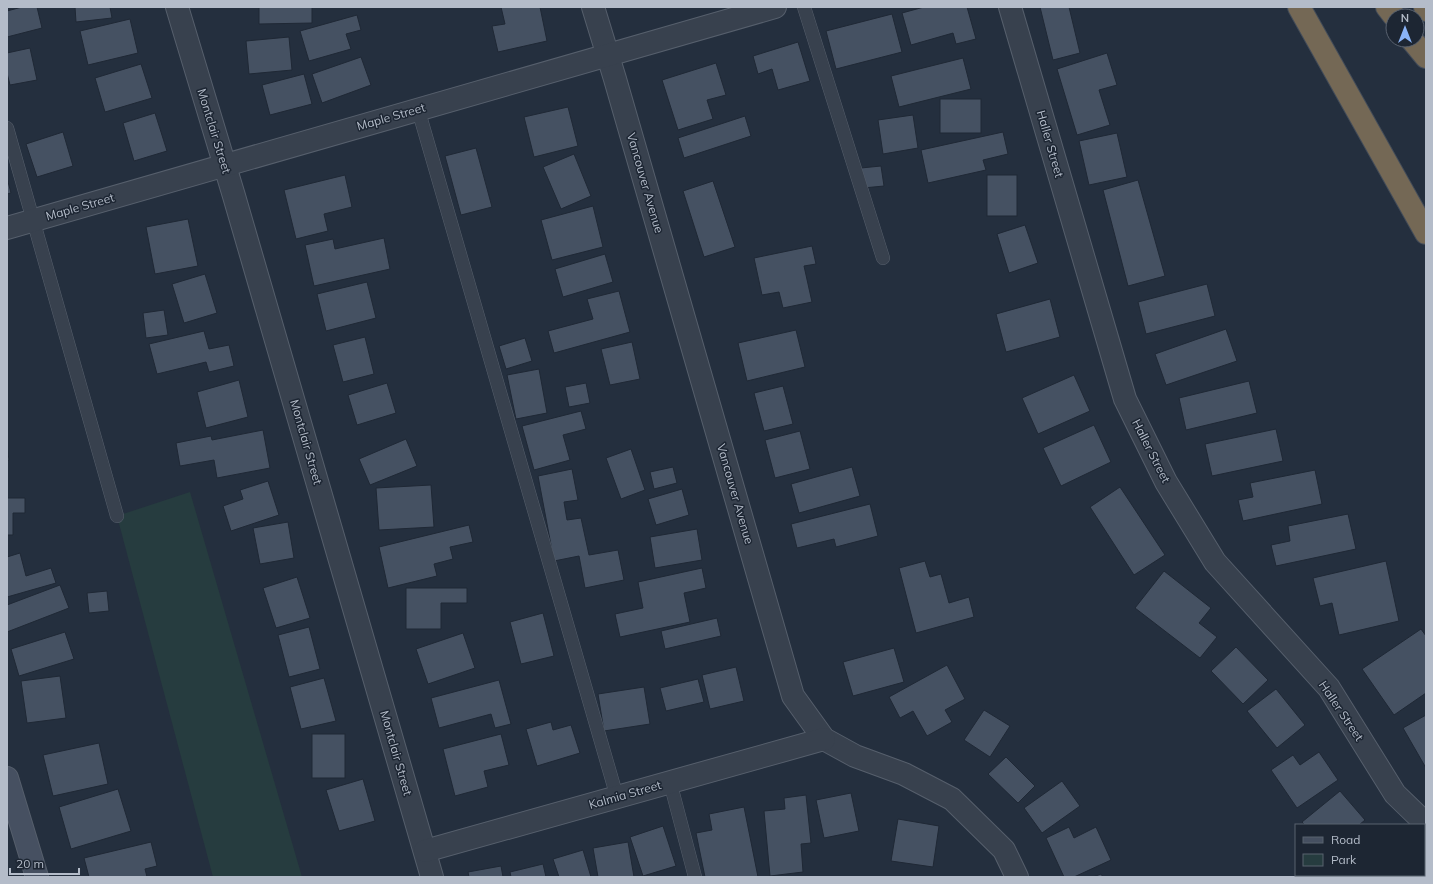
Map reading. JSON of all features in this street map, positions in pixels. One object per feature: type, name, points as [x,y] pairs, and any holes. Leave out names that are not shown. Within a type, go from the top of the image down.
[{"type":"highway","points":[[1299,7],[1426,233]]},
{"type":"highway","points":[[1418,48],[1426,58]]},
{"type":"street","name":"Montclair Street","points":[[176,7],[225,165],[432,877]]},
{"type":"street","name":"Vancouver Avenue","points":[[593,7],[793,696],[824,739],[855,756],[904,774],[952,799],[1004,850],[1017,877]]},
{"type":"street","name":"Maple Street","points":[[7,228],[775,7]]},
{"type":"street","name":"Haller Street","points":[[1010,7],[1125,399],[1166,482],[1216,562],[1328,688],[1395,794],[1426,824]]},
{"type":"street","name":"Kalmia Street","points":[[425,851],[824,739]]},
{"type":"street","points":[[7,778],[37,877]]},
{"type":"lane","points":[[804,7],[883,258]]},
{"type":"lane","points":[[418,110],[617,797]]},
{"type":"lane","points":[[7,128],[117,516]]},
{"type":"lane","points":[[670,782],[695,877]]},
{"type":"green space","points":[[190,492],[302,877],[213,877],[117,516]]},
{"type":"building","points":[[22,7],[37,7],[42,28],[7,37],[7,11]]},
{"type":"building","points":[[75,7],[110,7],[112,18],[76,22]]},
{"type":"building","points":[[259,7],[312,7],[312,23],[259,24]]},
{"type":"building","points":[[501,7],[540,7],[547,41],[498,52],[492,26],[505,24]]},
{"type":"building","points":[[924,7],[967,7],[976,39],[956,44],[953,33],[911,45],[902,13]]},
{"type":"building","points":[[1040,7],[1069,7],[1080,53],[1053,60]]},
{"type":"building","points":[[892,14],[902,52],[836,69],[826,31]]},
{"type":"building","points":[[357,15],[361,30],[346,34],[351,49],[309,61],[300,31]]},
{"type":"building","points":[[130,19],[138,53],[88,65],[80,31]]},
{"type":"building","points":[[289,37],[292,70],[249,74],[246,41]]},
{"type":"building","points":[[798,42],[810,81],[778,90],[772,69],[758,74],[753,56]]},
{"type":"building","points":[[30,48],[37,80],[10,85],[7,73],[7,53]]},
{"type":"building","points":[[1107,53],[1117,85],[1099,90],[1110,125],[1077,135],[1057,69]]},
{"type":"building","points":[[361,57],[371,85],[322,103],[312,74]]},
{"type":"building","points":[[963,58],[971,89],[899,107],[891,76]]},
{"type":"building","points":[[716,63],[726,95],[707,100],[713,119],[678,130],[662,80]]},
{"type":"building","points":[[141,64],[152,98],[105,112],[95,78]]},
{"type":"building","points":[[304,74],[312,104],[270,115],[262,85]]},
{"type":"building","points":[[940,99],[981,99],[981,133],[940,133]]},
{"type":"building","points":[[568,107],[578,146],[534,157],[524,117]]},
{"type":"building","points":[[155,113],[167,151],[134,161],[123,123]]},
{"type":"building","points":[[913,115],[918,148],[883,154],[878,120]]},
{"type":"building","points":[[745,116],[751,136],[684,158],[678,138]]},
{"type":"building","points":[[63,132],[73,166],[37,177],[26,144]]},
{"type":"building","points":[[1003,132],[1008,154],[983,160],[986,170],[928,183],[921,150]]},
{"type":"building","points":[[1117,133],[1127,177],[1089,185],[1079,141]]},
{"type":"building","points":[[476,148],[492,207],[461,215],[445,156]]},
{"type":"building","points":[[574,154],[591,196],[561,209],[543,167]]},
{"type":"building","points":[[881,166],[884,186],[863,188],[861,168]]},
{"type":"building","points":[[345,175],[352,207],[324,214],[328,231],[296,239],[284,190]]},
{"type":"building","points":[[987,175],[1017,175],[1017,216],[987,216]]},
{"type":"building","points":[[7,178],[11,193],[7,194]]},
{"type":"building","points":[[1138,180],[1165,276],[1128,286],[1103,190]]},
{"type":"building","points":[[713,181],[735,247],[704,257],[683,191]]},
{"type":"building","points":[[593,206],[603,247],[552,260],[541,220]]},
{"type":"building","points":[[188,219],[198,266],[155,274],[146,227]]},
{"type":"building","points":[[1025,225],[1038,263],[1009,273],[997,234]]},
{"type":"building","points":[[384,238],[390,269],[314,286],[305,245],[333,239],[335,249]]},
{"type":"building","points":[[812,246],[816,264],[804,266],[812,302],[783,308],[779,292],[762,295],[754,258]]},
{"type":"building","points":[[605,254],[613,282],[563,297],[555,269]]},
{"type":"building","points":[[205,274],[217,313],[184,323],[172,284]]},
{"type":"building","points":[[367,282],[376,318],[326,331],[317,294]]},
{"type":"building","points":[[1207,284],[1215,316],[1146,334],[1138,302]]},
{"type":"building","points":[[619,291],[630,332],[554,353],[548,331],[593,319],[587,299]]},
{"type":"building","points":[[1050,299],[1060,337],[1006,352],[996,314]]},
{"type":"building","points":[[164,310],[168,335],[146,338],[143,313]]},
{"type":"building","points":[[1226,329],[1237,361],[1166,385],[1155,354]]},
{"type":"building","points":[[796,330],[805,367],[747,381],[738,343]]},
{"type":"building","points":[[204,331],[209,349],[229,345],[234,366],[209,372],[206,362],[157,374],[149,344]]},
{"type":"building","points":[[365,337],[374,374],[343,382],[333,345]]},
{"type":"building","points":[[525,338],[532,361],[506,369],[499,346]]},
{"type":"building","points":[[632,342],[640,379],[610,385],[601,349]]},
{"type":"building","points":[[539,369],[547,413],[516,419],[507,375]]},
{"type":"building","points":[[1074,375],[1090,411],[1038,434],[1022,398]]},
{"type":"building","points":[[239,380],[248,417],[206,428],[197,392]]},
{"type":"building","points":[[1249,381],[1257,413],[1186,430],[1179,398]]},
{"type":"building","points":[[387,383],[396,413],[357,425],[348,395]]},
{"type":"building","points":[[586,383],[590,403],[569,407],[565,387]]},
{"type":"building","points":[[783,386],[793,424],[764,431],[754,393]]},
{"type":"building","points":[[581,411],[586,429],[563,435],[570,460],[534,470],[522,426]]},
{"type":"building","points":[[1094,425],[1111,462],[1061,486],[1043,448]]},
{"type":"building","points":[[1276,429],[1283,461],[1212,476],[1205,444]]},
{"type":"building","points":[[263,430],[270,468],[217,478],[214,460],[180,466],[176,443],[211,436],[212,440]]},
{"type":"building","points":[[800,431],[810,469],[775,478],[765,440]]},
{"type":"building","points":[[406,439],[417,466],[370,485],[359,459]]},
{"type":"building","points":[[7,446],[9,460],[7,461]]},
{"type":"building","points":[[631,449],[645,490],[621,499],[606,458]]},
{"type":"building","points":[[673,467],[677,483],[654,489],[650,472]]},
{"type":"building","points":[[852,467],[860,496],[799,513],[791,484]]},
{"type":"building","points":[[572,469],[578,500],[564,502],[567,520],[581,518],[589,555],[618,550],[624,580],[585,588],[579,556],[554,561],[538,476]]},
{"type":"building","points":[[1315,470],[1322,504],[1243,521],[1238,500],[1253,497],[1250,483]]},
{"type":"building","points":[[268,481],[279,515],[231,531],[223,506],[243,499],[240,490]]},
{"type":"building","points":[[431,485],[434,527],[379,530],[376,488]]},
{"type":"building","points":[[1120,487],[1165,555],[1134,575],[1090,507]]},
{"type":"building","points":[[682,489],[689,515],[656,525],[648,499]]},
{"type":"building","points":[[7,498],[25,498],[25,513],[13,513],[13,535],[7,535]]},
{"type":"building","points":[[870,504],[878,536],[836,547],[834,539],[797,548],[791,524]]},
{"type":"building","points":[[1348,514],[1356,549],[1276,566],[1271,545],[1290,541],[1288,526]]},
{"type":"building","points":[[288,522],[294,558],[260,564],[253,528]]},
{"type":"building","points":[[469,525],[473,542],[450,547],[453,559],[434,564],[437,576],[388,588],[379,547]]},
{"type":"building","points":[[697,529],[702,560],[655,568],[650,537]]},
{"type":"building","points":[[20,553],[26,576],[51,568],[56,583],[7,597],[7,557]]},
{"type":"building","points":[[925,561],[930,577],[941,574],[949,603],[969,597],[974,617],[916,633],[899,568]]},
{"type":"building","points":[[1386,561],[1399,621],[1339,635],[1332,603],[1320,606],[1313,578]]},
{"type":"building","points":[[702,568],[706,588],[684,593],[690,622],[620,637],[615,614],[643,608],[638,582]]},
{"type":"building","points":[[1164,571],[1211,608],[1199,623],[1217,637],[1200,658],[1135,608]]},
{"type":"building","points":[[297,577],[310,618],[276,628],[263,588]]},
{"type":"building","points":[[60,585],[69,608],[7,632],[7,605]]},
{"type":"building","points":[[406,588],[467,588],[467,603],[441,603],[441,629],[406,629]]},
{"type":"building","points":[[107,591],[109,611],[89,613],[87,593]]},
{"type":"building","points":[[543,613],[554,656],[521,664],[510,622]]},
{"type":"building","points":[[717,618],[721,636],[665,649],[661,631]]},
{"type":"building","points":[[309,627],[320,669],[289,677],[278,635]]},
{"type":"building","points":[[1421,629],[1426,636],[1426,693],[1394,715],[1362,669]]},
{"type":"building","points":[[65,632],[74,659],[19,676],[11,649]]},
{"type":"building","points":[[463,633],[475,668],[428,684],[416,649]]},
{"type":"building","points":[[1236,647],[1268,680],[1243,704],[1211,671]]},
{"type":"building","points":[[894,648],[904,682],[853,696],[843,662]]},
{"type":"building","points":[[947,665],[965,699],[945,710],[952,722],[927,736],[913,711],[900,718],[889,697]]},
{"type":"building","points":[[736,667],[744,701],[710,709],[702,675]]},
{"type":"building","points":[[60,676],[66,718],[27,723],[21,681]]},
{"type":"building","points":[[324,678],[336,721],[301,729],[290,687]]},
{"type":"building","points":[[698,679],[704,702],[666,711],[660,688]]},
{"type":"building","points":[[499,680],[511,724],[495,728],[491,714],[439,728],[431,698]]},
{"type":"building","points":[[644,687],[650,724],[604,731],[598,694]]},
{"type":"building","points":[[1276,689],[1305,725],[1277,748],[1247,711]]},
{"type":"building","points":[[984,710],[1010,726],[990,757],[964,740]]},
{"type":"building","points":[[1426,715],[1426,768],[1403,728]]},
{"type":"building","points":[[551,722],[553,730],[571,725],[580,753],[537,766],[526,729]]},
{"type":"building","points":[[312,734],[345,734],[345,778],[312,778]]},
{"type":"building","points":[[501,734],[509,765],[484,771],[488,787],[455,796],[443,749]]},
{"type":"building","points":[[99,743],[108,784],[53,796],[43,755]]},
{"type":"building","points":[[1319,752],[1338,780],[1297,808],[1271,770],[1293,755],[1300,765]]},
{"type":"building","points":[[1006,757],[1035,786],[1018,803],[988,774]]},
{"type":"building","points":[[363,779],[375,821],[339,831],[326,790]]},
{"type":"building","points":[[1062,781],[1080,806],[1042,833],[1024,808]]},
{"type":"building","points":[[118,789],[131,831],[71,849],[59,807]]},
{"type":"building","points":[[1340,791],[1365,820],[1360,824],[1304,824],[1302,822]]},
{"type":"building","points":[[851,793],[859,831],[824,838],[816,800]]},
{"type":"building","points":[[806,795],[811,843],[801,844],[803,872],[770,876],[764,811],[785,809],[784,798]]},
{"type":"building","points":[[744,807],[758,877],[705,877],[696,833],[712,830],[709,814]]},
{"type":"building","points":[[898,819],[939,826],[933,867],[891,861]]},
{"type":"building","points":[[663,826],[676,866],[643,876],[630,837]]},
{"type":"building","points":[[1069,827],[1074,838],[1096,827],[1111,860],[1074,877],[1064,877],[1046,838]]},
{"type":"building","points":[[151,842],[157,866],[145,869],[147,877],[89,877],[84,858]]},
{"type":"building","points":[[628,842],[634,877],[598,877],[593,848]]},
{"type":"building","points":[[583,850],[591,877],[559,877],[553,859]]},
{"type":"building","points":[[543,864],[546,877],[511,877],[510,872]]},
{"type":"building","points":[[501,866],[503,877],[469,877],[468,872]]},
{"type":"building","points":[[1101,874],[1103,877],[1093,877]]},
{"type":"building","points":[[1370,876],[1408,876],[1407,877]]}]
